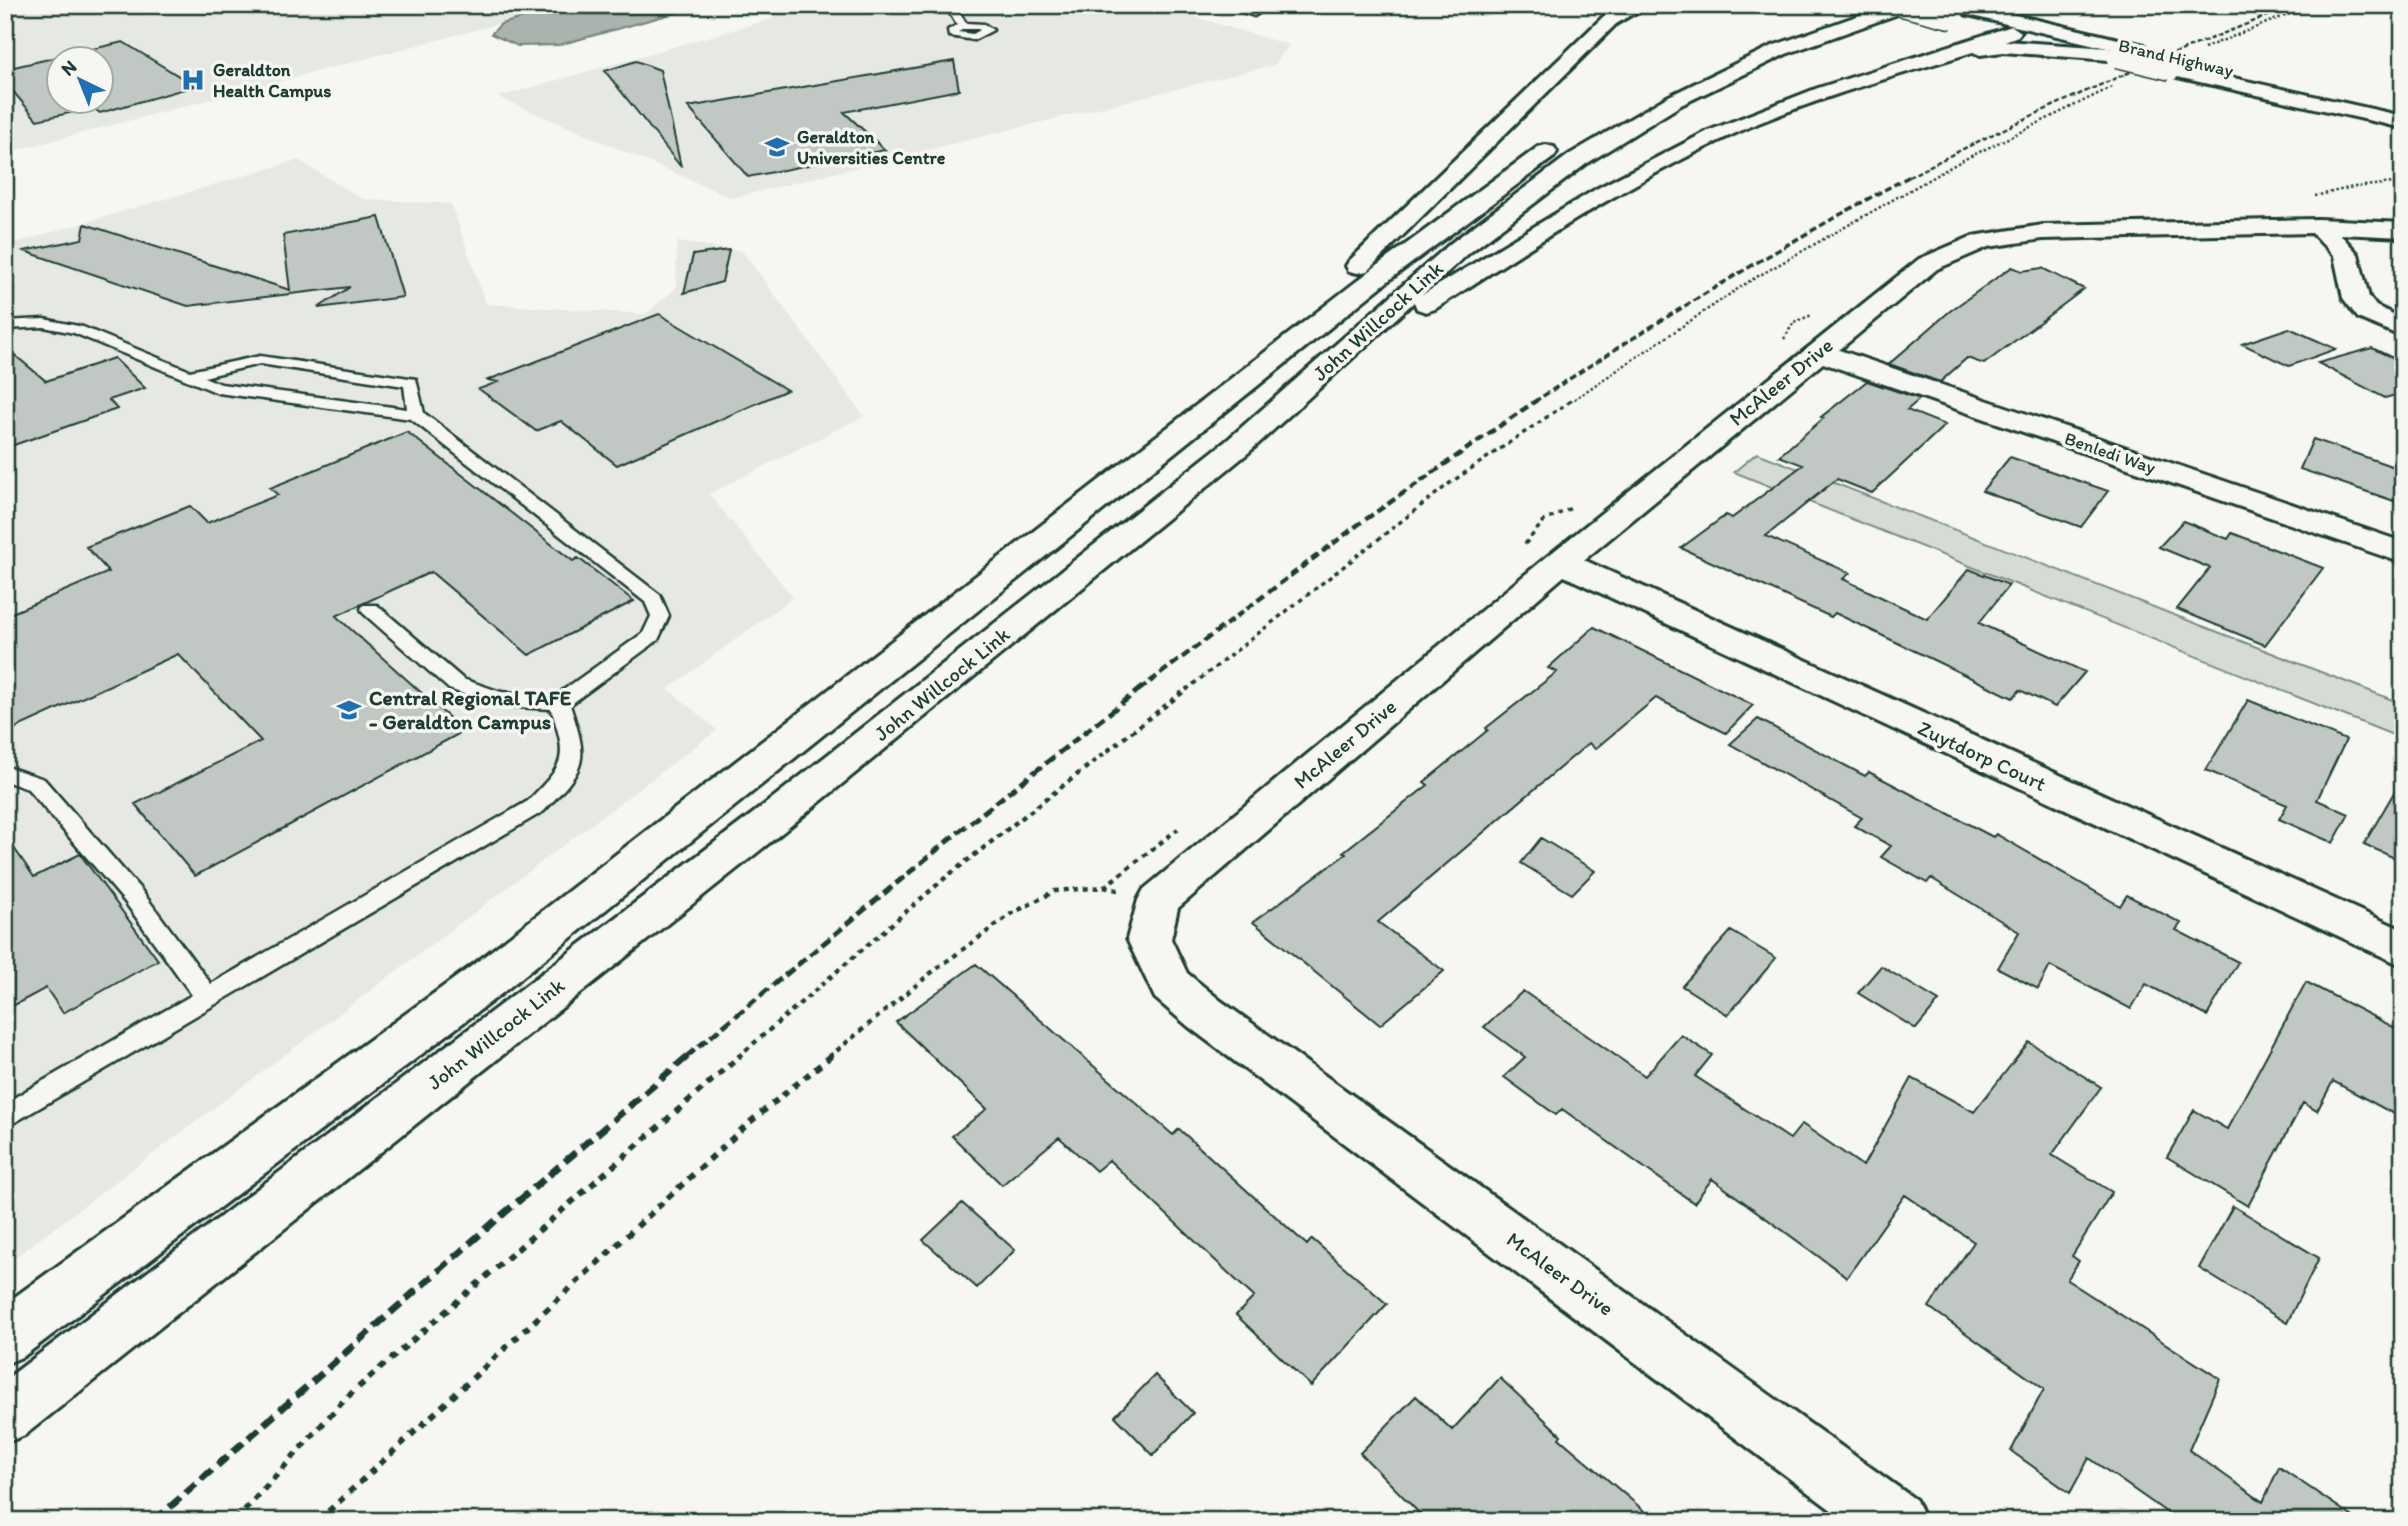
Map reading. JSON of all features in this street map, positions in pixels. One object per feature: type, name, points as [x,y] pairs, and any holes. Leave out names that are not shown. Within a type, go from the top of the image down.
[{"type":"main road","points":[[1094,499],[1322,301],[1610,20],[1639,5]]},
{"type":"main road","points":[[1767,31],[1845,5]]},
{"type":"main road","points":[[1898,5],[1952,12],[2012,32],[2185,61]]},
{"type":"main road","name":"John Willcock Link","points":[[5,1416],[769,822],[1237,447],[1460,248],[1578,159],[1674,101],[1779,50],[1906,5]]},
{"type":"main road","name":"Brand Highway","points":[[1952,12],[1975,11],[2042,26],[2113,51],[2137,49],[2403,122]]},
{"type":"main road","points":[[1237,447],[1415,311],[1562,216],[1716,135],[1849,84],[2064,17]]},
{"type":"main road","points":[[2088,17],[2085,28],[2090,35],[2113,51]]},
{"type":"main road","points":[[1954,52],[2003,46],[2113,51]]},
{"type":"main road","name":"Brand Highway","points":[[2185,61],[2403,109]]},
{"type":"main road","name":"John Willcock Link","points":[[5,1337],[485,981],[1384,272],[1496,187],[1560,143]]},
{"type":"main road","points":[[2318,226],[2346,254],[2356,298],[2367,312],[2403,329]]},
{"type":"main road","name":"McAleer Drive","points":[[1895,1521],[1205,1014],[1171,985],[1149,939],[1159,900],[1561,562],[1928,264],[1982,241],[2043,232],[2318,226],[2403,230]]},
{"type":"main road","name":"Benledi Way","points":[[1818,352],[2403,554]]},
{"type":"main road","name":"Zuytdorp Court","points":[[1561,562],[2403,949]]},
{"type":"lane","points":[[960,5],[954,12],[963,26]]},
{"type":"lane","points":[[1226,5],[1254,13]]},
{"type":"lane","points":[[5,325],[44,323],[78,330],[218,388],[416,415],[653,599],[660,616],[651,636],[559,703],[499,699],[456,684],[370,609]]},
{"type":"lane","points":[[188,376],[260,359],[411,382],[416,415]]},
{"type":"lane","points":[[5,1117],[537,806],[568,772],[572,742],[559,703]]},
{"type":"lane","points":[[5,773],[36,784],[133,896],[208,999]]},
{"type":"path","points":[[1372,5],[1412,5]]},
{"type":"path","points":[[2185,61],[2312,5]]},
{"type":"path","points":[[235,1521],[346,1398],[945,878],[1450,483],[1748,282],[1963,160],[2120,84]]},
{"type":"path","points":[[318,1521],[750,1122],[932,973],[1011,914],[1055,891],[1104,887],[1133,894]]},
{"type":"shaded area","name":"Geraldton Health Campus","points":[[5,5],[571,5],[5,153]]},
{"type":"shaded area","points":[[571,5],[704,5],[559,45],[518,46],[491,34],[501,24]]},
{"type":"shaded area","name":"Geraldton Universities Centre","points":[[775,5],[1154,5],[1289,45],[1274,65],[732,198],[498,97],[775,18],[758,9]]},
{"type":"shaded area","name":"Central Regional TAFE - Geraldton Campus","points":[[298,160],[362,199],[451,204],[486,304],[646,314],[676,288],[677,242],[742,251],[864,416],[709,494],[793,597],[668,689],[717,730],[5,1265],[5,246]]},
{"type":"shaded area","points":[[1757,453],[2403,704],[2403,739],[1734,472]]},
{"type":"building","points":[[123,42],[195,86],[116,108],[116,46],[106,46]]},
{"type":"building","points":[[46,60],[46,116],[56,116],[37,120],[5,82],[5,69]]},
{"type":"building","points":[[636,61],[660,70],[681,167],[605,71]]},
{"type":"building","points":[[954,61],[959,90],[844,112],[885,150],[748,177],[688,107]]},
{"type":"building","points":[[379,217],[403,297],[318,308],[350,287],[188,306],[24,251],[82,239],[85,224],[290,290],[283,235]]},
{"type":"building","points":[[729,250],[722,282],[684,293],[693,255]]},
{"type":"building","points":[[2012,267],[2022,271],[2042,268],[2084,289],[1984,364],[1967,358],[1940,382],[1889,364],[1950,311]]},
{"type":"building","points":[[659,314],[787,390],[617,465],[561,421],[536,431],[479,389],[498,382],[488,380]]},
{"type":"building","points":[[2289,328],[2336,349],[2289,366],[2242,344]]},
{"type":"building","points":[[5,347],[46,381],[114,358],[145,388],[109,400],[117,409],[5,448]]},
{"type":"building","points":[[2372,348],[2403,363],[2403,393],[2385,398],[2318,363]]},
{"type":"building","points":[[1867,381],[1920,399],[1907,410],[1945,425],[1872,493],[1837,479],[1766,536],[1850,573],[1843,579],[1927,619],[1969,569],[2009,585],[1979,623],[2085,672],[2055,707],[2020,690],[2013,698],[1835,613],[1831,617],[1681,548],[1726,515],[1732,518],[1803,465],[1779,456],[1824,418],[1821,417]]},
{"type":"building","points":[[407,432],[573,561],[578,558],[634,601],[529,655],[431,572],[336,616],[464,731],[195,876],[135,804],[261,741],[178,654],[5,733],[5,616],[109,572],[86,547],[190,506],[207,523],[278,495],[270,488]]},
{"type":"building","points":[[2313,439],[2403,470],[2403,504],[2300,469]]},
{"type":"building","points":[[2010,457],[2108,491],[2081,527],[1982,491]]},
{"type":"building","points":[[2183,521],[2228,539],[2232,533],[2323,568],[2265,645],[2177,609],[2210,568],[2159,547]]},
{"type":"building","points":[[1594,627],[1753,705],[1726,733],[1656,698],[1595,749],[1589,743],[1378,922],[1444,971],[1380,1025],[1253,922],[1346,854],[1343,852],[1428,785],[1424,782],[1557,672],[1548,668]]},
{"type":"building","points":[[2248,700],[2346,740],[2317,800],[2349,814],[2333,843],[2279,819],[2287,805],[2206,770]]},
{"type":"building","points":[[1758,719],[1865,776],[1869,772],[1993,837],[1996,834],[2120,906],[2127,895],[2181,923],[2176,930],[2238,962],[2207,1016],[2146,984],[2131,1009],[2050,966],[2038,989],[1998,968],[2019,932],[1931,878],[1927,883],[1881,857],[1891,846],[1854,826],[1862,818],[1730,744]]},
{"type":"building","points":[[2403,777],[2403,862],[2364,844]]},
{"type":"building","points":[[5,835],[34,877],[80,854],[158,960],[63,1013],[46,988],[5,1010]]},
{"type":"building","points":[[1541,838],[1595,871],[1572,894],[1521,863]]},
{"type":"building","points":[[1731,931],[1776,958],[1728,1015],[1682,986]]},
{"type":"building","points":[[976,964],[1173,1135],[1179,1129],[1307,1245],[1312,1239],[1387,1304],[1311,1386],[1236,1315],[1254,1297],[1109,1160],[1096,1171],[1059,1137],[1002,1185],[952,1136],[987,1109],[896,1022]]},
{"type":"building","points":[[1881,966],[1939,1001],[1916,1029],[1858,993]]},
{"type":"building","points":[[2306,982],[2403,1032],[2403,1119],[2333,1081],[2317,1111],[2303,1103],[2248,1206],[2167,1157],[2194,1110],[2227,1129]]},
{"type":"building","points":[[1523,991],[1645,1076],[1681,1035],[1712,1055],[1695,1076],[1790,1139],[1802,1124],[1863,1166],[1912,1078],[1974,1112],[2029,1042],[2101,1087],[2052,1155],[2112,1192],[2072,1256],[2079,1261],[2067,1280],[2220,1379],[2189,1450],[2263,1502],[2279,1467],[2359,1521],[2179,1521],[2089,1458],[2070,1493],[2011,1451],[2044,1389],[1929,1307],[1974,1242],[1905,1195],[1847,1277],[1712,1179],[1694,1203],[1562,1109],[1556,1115],[1504,1077],[1525,1057],[1484,1027]]},
{"type":"building","points":[[962,1203],[1015,1250],[977,1288],[923,1240]]},
{"type":"building","points":[[2233,1206],[2319,1258],[2287,1323],[2199,1268]]},
{"type":"building","points":[[1155,1375],[1193,1413],[1153,1455],[1115,1416]]},
{"type":"building","points":[[1500,1378],[1561,1435],[1559,1438],[1656,1521],[1427,1521],[1360,1453],[1416,1396],[1452,1430]]},
{"type":"railway","points":[[1909,177],[2003,129],[2099,85],[2295,5]]},
{"type":"railway","points":[[1536,401],[1720,284],[1912,175]]},
{"type":"railway","points":[[1139,690],[1359,524],[1536,401]]},
{"type":"railway","points":[[686,1057],[956,834],[1141,688]]},
{"type":"railway","points":[[154,1521],[494,1222],[688,1056]]},
{"type":"place","name":"Geraldton Health Campus","points":[[193,80]]},
{"type":"place","name":"Geraldton Universities Centre","points":[[777,147]]},
{"type":"place","name":"Central Regional TAFE - Geraldton Campus","points":[[349,710]]}]
